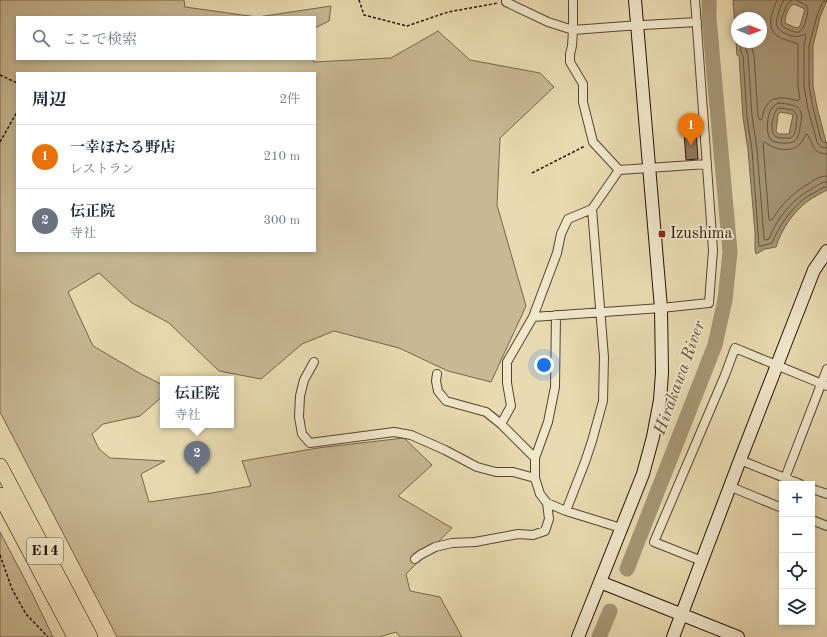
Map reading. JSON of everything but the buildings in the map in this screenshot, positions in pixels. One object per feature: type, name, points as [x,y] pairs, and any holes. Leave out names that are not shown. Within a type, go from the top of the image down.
[{"type":"highway","name":"E14","points":[[0,466],[90,637]]},
{"type":"highway","name":"E14","points":[[0,495],[75,637]]},
{"type":"street","points":[[573,0],[573,30],[570,62],[583,84],[583,102],[592,142],[619,170],[707,164]]},
{"type":"street","points":[[578,637],[647,462],[659,410],[662,373],[660,308],[635,0]]},
{"type":"street","points":[[533,317],[709,303],[713,250],[695,0]]},
{"type":"street","points":[[506,1],[548,22],[573,30],[697,22]]},
{"type":"street","points":[[501,424],[511,406],[507,383],[507,362],[533,317],[557,253],[561,234],[568,219],[592,209],[619,170]]},
{"type":"street","points":[[566,511],[585,462],[603,401],[604,357],[592,209]]},
{"type":"street","points":[[673,637],[814,270],[827,251]]},
{"type":"street","points":[[556,315],[555,387],[548,422],[535,458],[535,478],[540,494],[547,503],[566,511],[621,528]]},
{"type":"street","points":[[702,561],[654,542],[735,348],[824,385]]},
{"type":"street","points":[[314,362],[304,380],[300,396],[299,417],[302,434],[310,443],[394,432],[411,435],[445,450],[477,467],[496,472],[513,472],[535,478]]},
{"type":"street","points":[[785,478],[824,385],[827,369]]},
{"type":"street","points":[[437,374],[436,381],[438,391],[446,401],[486,412],[501,424],[535,458]]},
{"type":"street","points":[[740,460],[792,481]]},
{"type":"street","points":[[736,489],[779,507]]},
{"type":"street","points":[[815,490],[826,493]]},
{"type":"street","points":[[415,559],[435,547],[452,543],[476,542],[518,534],[533,535],[545,531],[549,519],[547,503]]},
{"type":"street","points":[[815,521],[827,526]]},
{"type":"street","points":[[600,582],[738,637]]},
{"type":"path","points":[[359,0],[364,15],[407,26],[448,12],[506,1]]},
{"type":"path","points":[[0,75],[16,82]]},
{"type":"path","points":[[0,142],[16,114]]},
{"type":"path","points":[[532,173],[592,142]]},
{"type":"path","points":[[0,555],[12,589],[26,614],[48,637]]},
{"type":"shaded area","points":[[0,0],[184,0],[185,7],[250,16],[16,16],[16,60],[313,60],[314,62],[391,58],[438,31],[470,60],[540,73],[554,87],[500,138],[497,205],[526,306],[491,382],[448,371],[399,348],[334,331],[302,344],[261,379],[219,371],[169,323],[132,303],[99,273],[68,292],[93,346],[160,384],[160,399],[140,416],[103,424],[92,434],[99,449],[110,458],[165,461],[141,474],[149,502],[251,486],[242,461],[318,448],[404,438],[432,465],[398,496],[452,528],[406,574],[410,591],[440,597],[462,637],[400,637],[396,632],[379,637],[117,637],[0,412]]},
{"type":"shaded area","points":[[331,6],[329,21],[316,28],[316,16],[265,16]]},
{"type":"shaded area","points":[[0,532],[31,591],[53,637],[0,637]]},
{"type":"water","points":[[733,0],[827,0],[820,17],[813,46],[813,86],[827,146],[827,190],[808,201],[797,210],[784,228],[776,247],[765,249],[756,254],[748,150],[743,117],[739,56],[737,55],[736,48],[767,48],[767,12],[734,12]],"holes":[[[794,4],[805,9],[800,26],[797,28],[785,23],[786,15],[792,5]],[[780,112],[793,115],[789,134],[779,134],[776,131],[778,115]]]},
{"type":"waterway","name":"Hirakawa River","points":[[627,569],[715,345],[725,300],[730,252],[709,18],[709,0]]},
{"type":"waterway","name":"Hirakawa River","points":[[599,637],[610,611]]},
{"type":"place","name":"一幸ほたる野店","points":[[691,146]]},
{"type":"place","name":"Izushima","points":[[662,234]]},
{"type":"place","name":"伝正院","points":[[197,474]]}]
